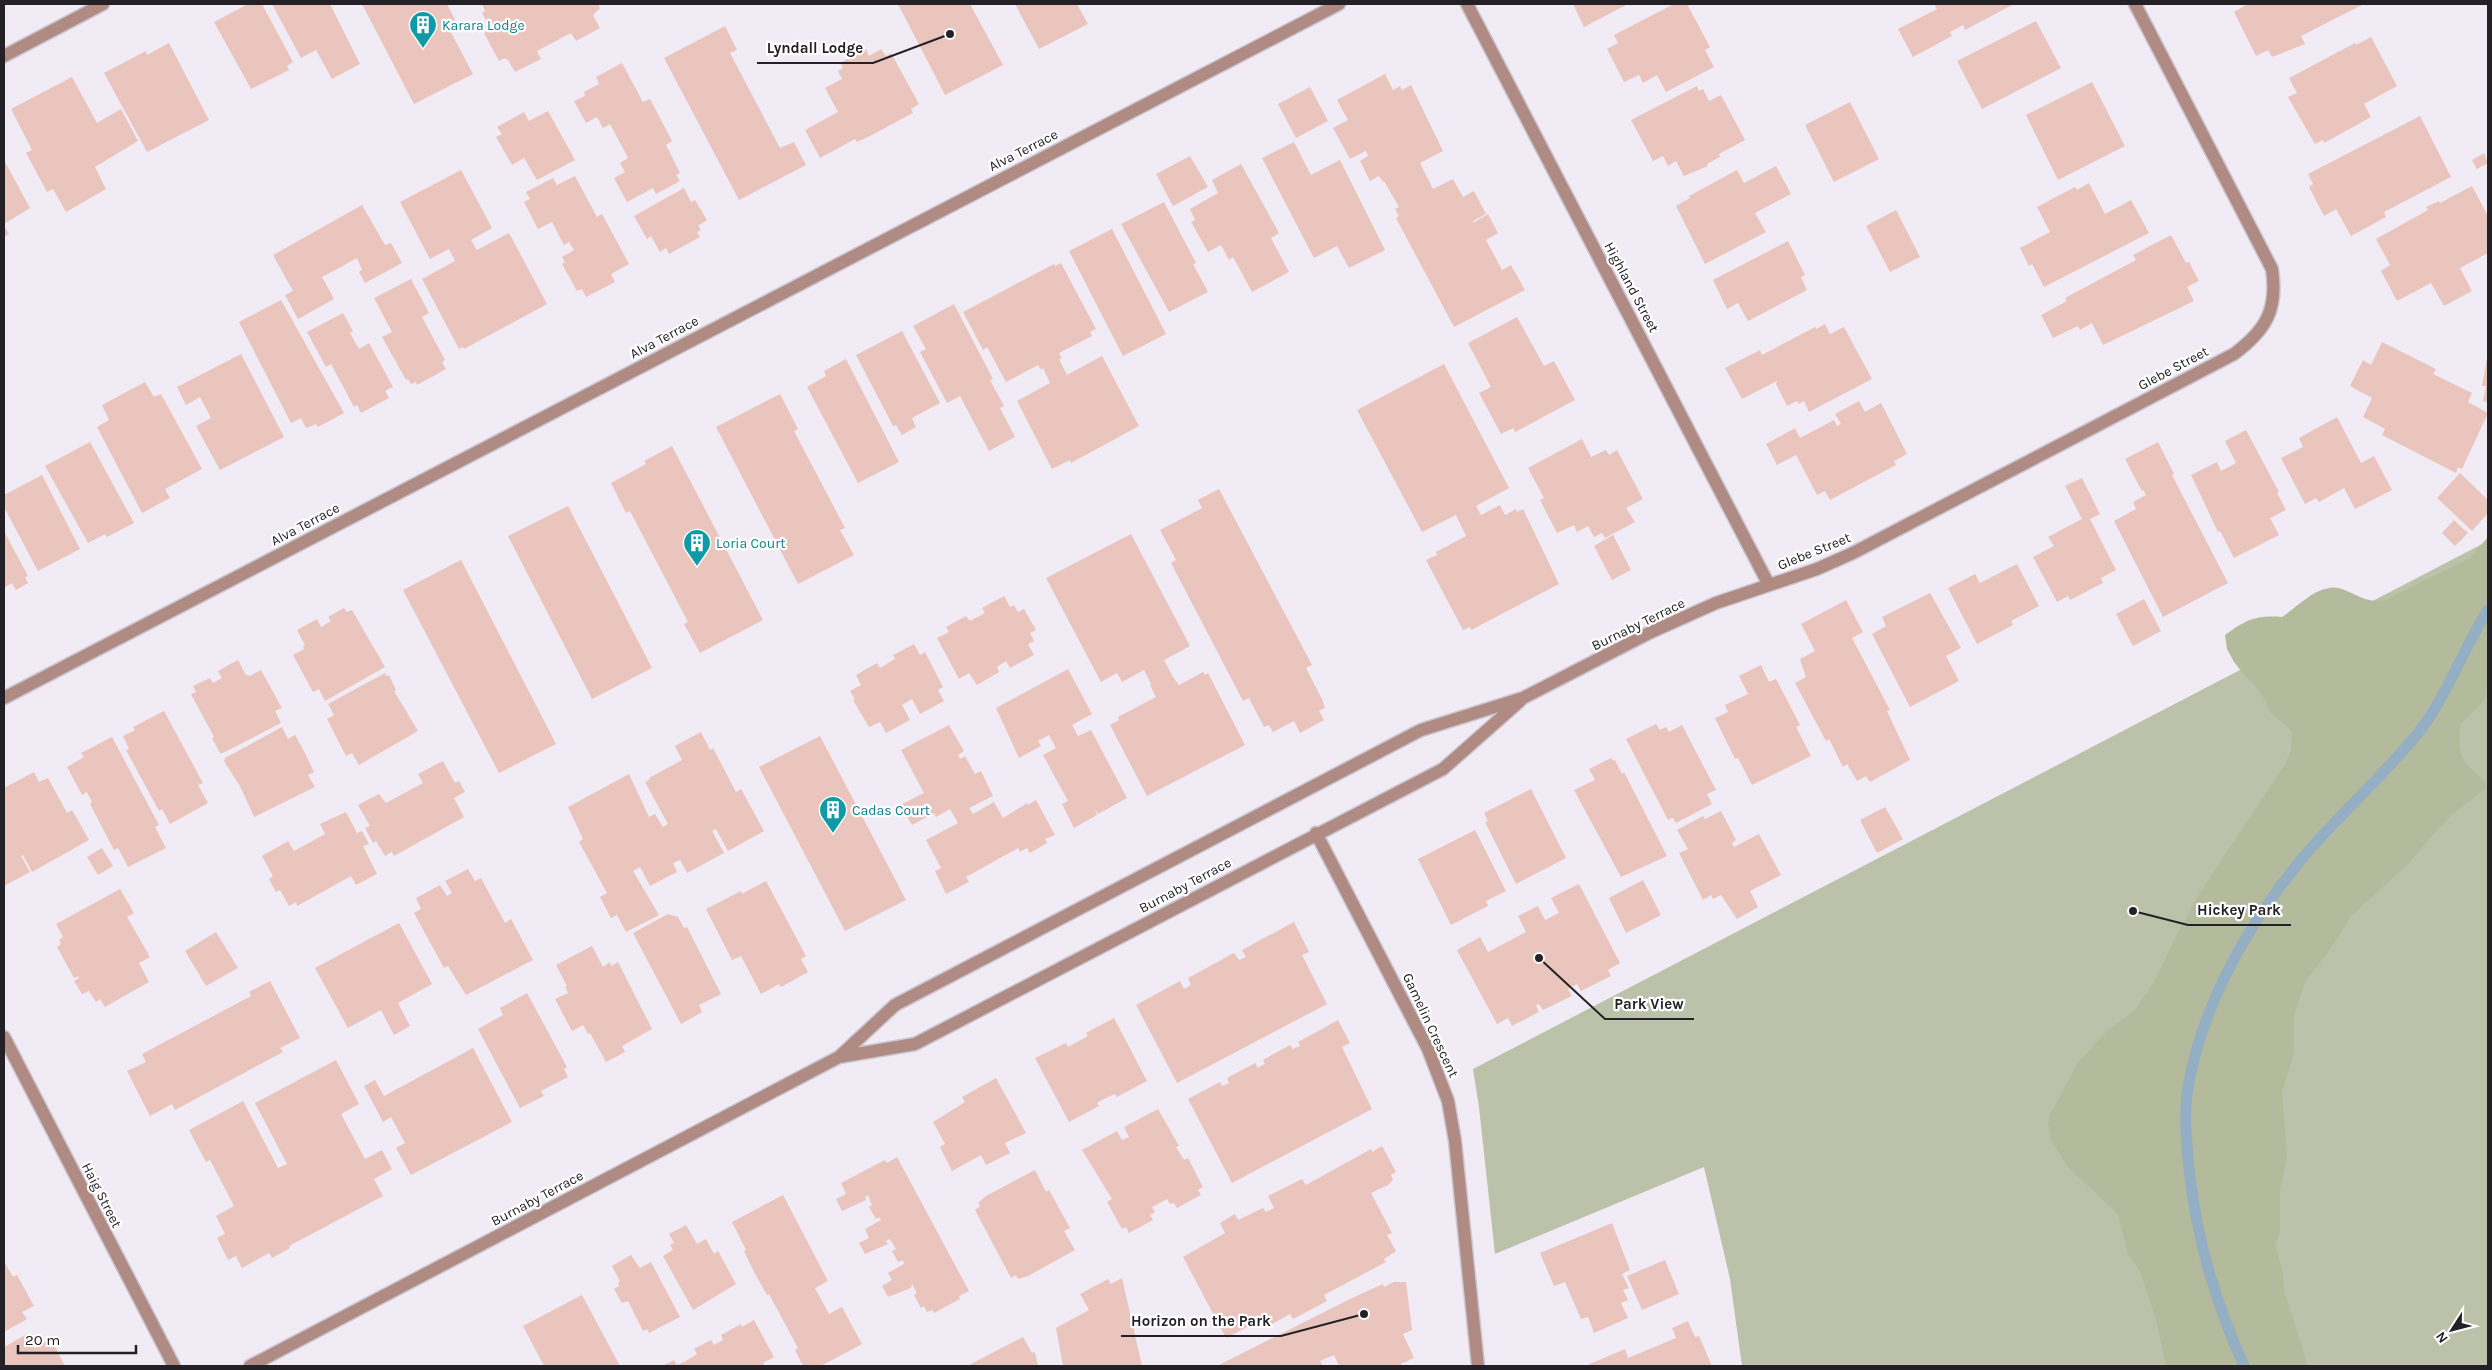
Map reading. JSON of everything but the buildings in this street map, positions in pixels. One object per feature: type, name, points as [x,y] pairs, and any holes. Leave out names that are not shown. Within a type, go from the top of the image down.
[{"type":"street","points":[[4,56],[103,4]]},
{"type":"street","name":"Alva Terrace","points":[[4,698],[1339,4]]},
{"type":"street","name":"Highland Street","points":[[1467,4],[1769,585]]},
{"type":"street","name":"Glebe Street","points":[[1769,585],[1817,569],[1853,553],[2234,354],[2261,330],[2274,302],[2272,269],[2135,4]]},
{"type":"street","name":"Burnaby Terrace","points":[[250,1366],[839,1056],[895,1005],[1292,796],[1421,730],[1523,698],[1649,633],[1716,603],[1769,585]]},
{"type":"street","name":"Burnaby Terrace","points":[[839,1056],[915,1044],[1316,833],[1443,769],[1523,698]]},
{"type":"street","name":"Gamelin Crescent","points":[[1316,833],[1428,1049],[1443,1086],[1454,1141],[1478,1366]]},
{"type":"street","name":"Haig Street","points":[[4,1037],[174,1366]]},
{"type":"green space","points":[[2488,537],[2488,691],[2483,701],[2460,725],[2459,739],[2461,755],[2464,761],[2488,787],[2450,816],[2407,865],[2351,916],[2331,948],[2305,982],[2294,1016],[2294,1053],[2282,1092],[2287,1157],[2280,1191],[2280,1232],[2275,1246],[2283,1271],[2284,1290],[2308,1366],[2166,1366],[2156,1319],[2140,1271],[2128,1254],[2118,1214],[2068,1167],[2051,1140],[2048,1124],[2050,1115],[2079,1061],[2106,1032],[2135,1010],[2156,979],[2173,942],[2200,893],[2285,764],[2291,750],[2292,731],[2269,711],[2266,701],[2254,684],[2234,662],[2227,649],[2225,635],[2251,620],[2265,617],[2282,617],[2316,592],[2329,588],[2342,589],[2369,600],[2385,600],[2470,558]]},
{"type":"green space","points":[[2488,541],[2488,1366],[1742,1366],[1730,1279],[1704,1167],[1495,1254],[1473,1069]]},
{"type":"waterway","points":[[2244,1366],[2224,1318],[2208,1269],[2192,1194],[2186,1111],[2188,1088],[2197,1048],[2207,1018],[2232,962],[2264,909],[2301,860],[2329,828],[2390,766],[2418,733],[2438,704],[2488,610]]},
{"type":"place","name":"Lyndall Lodge","points":[[950,34]]},
{"type":"place","name":"Karara Lodge","points":[[423,49]]},
{"type":"place","name":"Loria Court","points":[[697,567]]},
{"type":"place","name":"Cadas Court","points":[[833,834]]},
{"type":"place","name":"Hickey Park","points":[[2133,911]]},
{"type":"place","name":"Park View","points":[[1539,958]]},
{"type":"place","name":"Horizon on the Park","points":[[1364,1314]]}]
